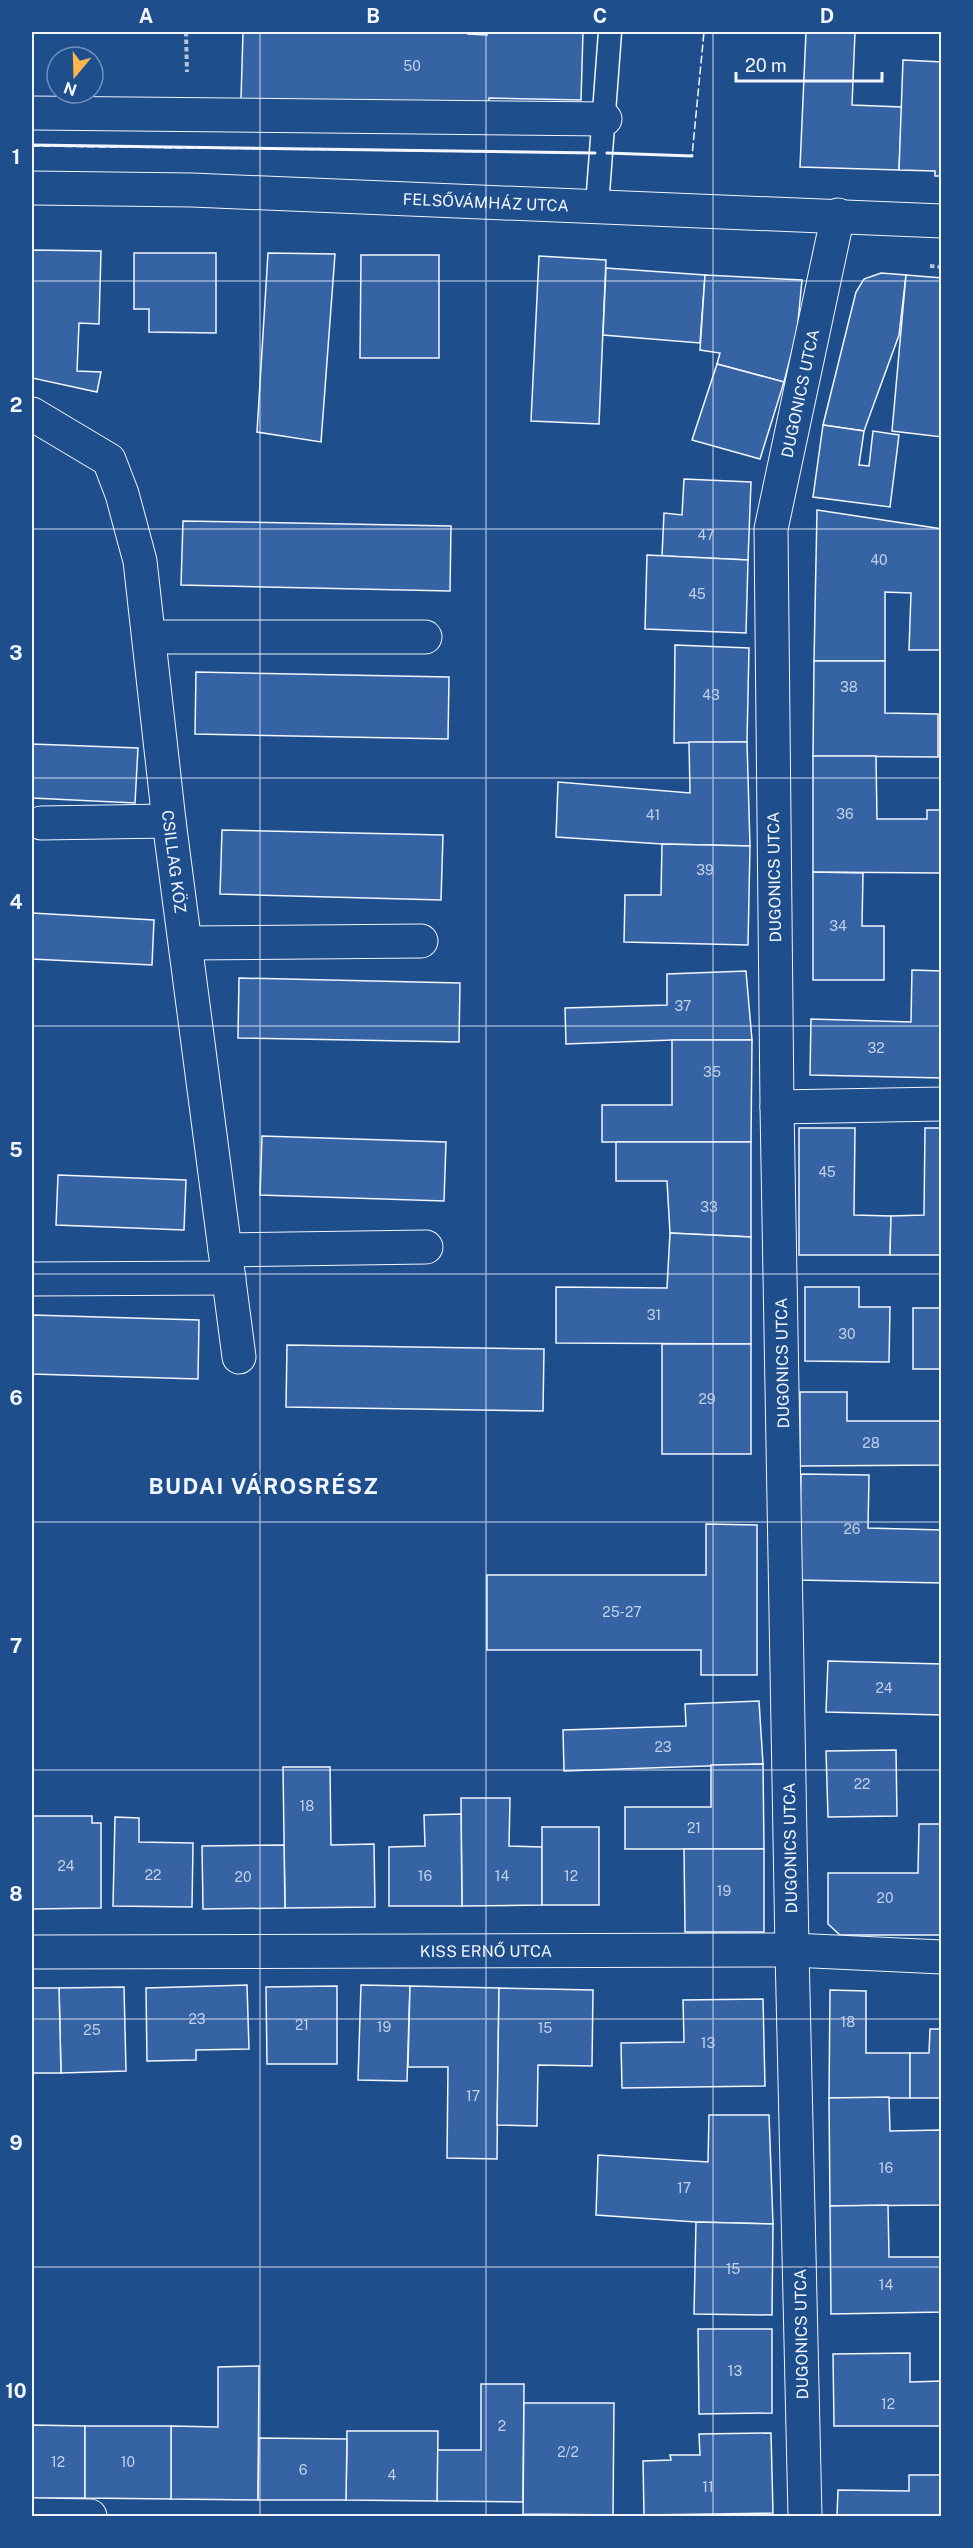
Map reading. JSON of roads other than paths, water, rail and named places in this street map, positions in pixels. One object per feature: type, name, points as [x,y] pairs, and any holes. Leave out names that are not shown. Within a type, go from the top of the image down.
[{"type":"street","points":[[32,113],[605,119]]},
{"type":"street","name":"FELSŐVÁMHÁZ UTCA","points":[[32,188],[192,190],[942,221]]},
{"type":"street","name":"DUGONICS UTCA","points":[[805,2517],[777,1107],[771,529],[838,215]]},
{"type":"street","name":"CSILLAG KÖZ","points":[[32,414],[109,460],[122,494],[140,561],[169,821],[239,1357]]},
{"type":"street","points":[[149,637],[425,637]]},
{"type":"street","points":[[41,823],[169,821]]},
{"type":"street","points":[[186,943],[421,941]]},
{"type":"street","points":[[777,1107],[942,1104]]},
{"type":"street","points":[[32,1279],[426,1247]]},
{"type":"street","name":"KISS ERNŐ UTCA","points":[[32,1952],[792,1950],[942,1957]]},
{"type":"street","points":[[32,2515],[90,2517]]},
{"type":"lane","points":[[597,206],[610,32]]},
{"type":"district","name":"BUDAI VÁROSRÉSZ","points":[[264,1486]]}]
